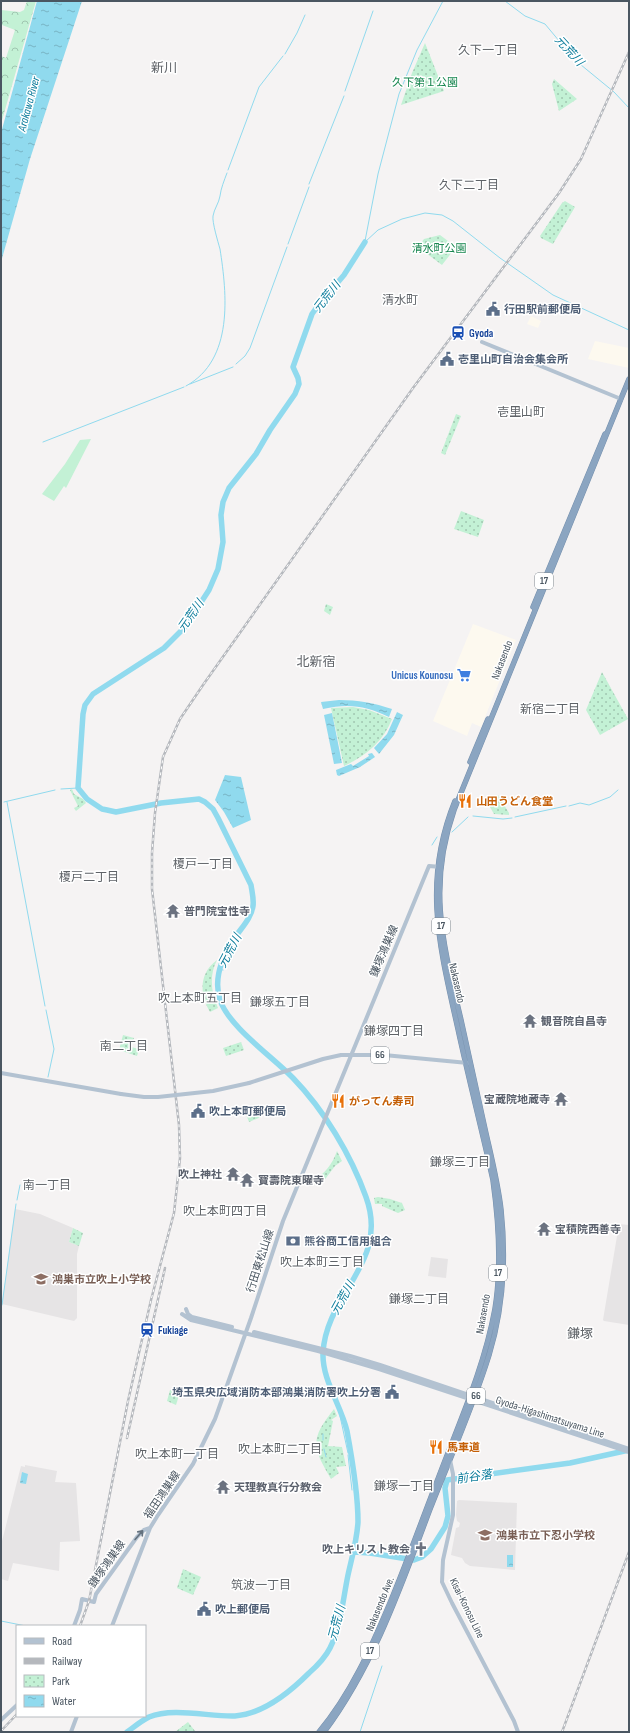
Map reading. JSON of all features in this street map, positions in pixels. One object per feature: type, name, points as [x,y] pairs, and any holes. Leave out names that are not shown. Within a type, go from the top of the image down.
[{"type":"highway","name":"Nakasendo","points":[[411,1554],[450,1460],[472,1398],[485,1353],[495,1309],[500,1247],[498,1212],[493,1180],[468,1062],[440,945],[436,902],[439,867],[448,828],[454,810],[629,379]]},
{"type":"highway","name":"Nakasendo","points":[[408,1563],[472,1398]]},
{"type":"highway","name":"Nakasendo Ave.","points":[[319,1732],[342,1700],[372,1647],[408,1563]]},
{"type":"highway","name":"Nakasendo Ave.","points":[[324,1732],[345,1702],[372,1654],[408,1563]]},
{"type":"main road","points":[[482,342],[621,399]]},
{"type":"main road","name":"鎌塚鴻巣線","points":[[352,1054],[429,866],[439,867]]},
{"type":"main road","name":"66","points":[[1,1073],[121,1094],[158,1097],[212,1091],[249,1083],[280,1072],[332,1057],[352,1054],[468,1062]]},
{"type":"main road","name":"行田東松山線","points":[[246,1332],[283,1221],[352,1054]]},
{"type":"main road","points":[[186,1309],[188,1314],[192,1317],[246,1332]]},
{"type":"main road","points":[[182,1314],[192,1320],[246,1332]]},
{"type":"main road","name":"Gyoda-Higashimatsuyama Line","points":[[246,1332],[328,1352],[629,1448]]},
{"type":"main road","name":"福田鴻巣線","points":[[112,1625],[150,1528],[200,1452],[215,1419],[246,1332]]},
{"type":"main road","name":"Gyoda-Higashimatsuyama Line","points":[[472,1398],[629,1452]]},
{"type":"main road","name":"Kisai-Konosu Line","points":[[450,1460],[453,1474],[452,1522],[442,1560],[442,1582],[514,1721],[518,1732]]},
{"type":"main road","name":"鎌塚鴻巣線","points":[[74,1625],[82,1599],[94,1602],[96,1594],[133,1543],[144,1530],[150,1528]]},
{"type":"main road","points":[[1,1720],[16,1706]]},
{"type":"main road","points":[[71,1732],[77,1717]]},
{"type":"shaded area","points":[[531,316],[541,321],[538,328],[527,324]]},
{"type":"shaded area","points":[[595,341],[629,348],[629,368],[588,359]]},
{"type":"shaded area","points":[[473,624],[516,640],[481,727],[472,723],[467,736],[433,721]]},
{"type":"shaded area","name":"鴻巣市立吹上小学校","points":[[15,1209],[40,1214],[73,1228],[69,1242],[79,1246],[77,1254],[77,1318],[74,1321],[2,1304]]},
{"type":"shaded area","points":[[619,1224],[629,1225],[629,1325],[603,1320]]},
{"type":"shaded area","points":[[431,1257],[448,1259],[446,1278],[428,1276]]},
{"type":"shaded area","points":[[25,1465],[57,1471],[55,1482],[76,1483],[80,1541],[60,1542],[59,1571],[13,1563],[8,1581],[1,1579],[1,1545],[21,1466],[25,1467]]},
{"type":"shaded area","name":"鴻巣市立下忍小学校","points":[[457,1501],[517,1503],[515,1570],[470,1566],[465,1563],[462,1558],[451,1555],[456,1528],[459,1527],[460,1523],[457,1521],[456,1515]]},
{"type":"green space","points":[[27,1],[36,1],[1,124],[1,56],[6,58],[15,30],[2,25],[1,10],[20,12],[24,10]]},
{"type":"green space","name":"久下第１公園","points":[[425,43],[444,91],[401,105],[412,73]]},
{"type":"green space","points":[[554,79],[577,99],[559,111],[552,84]]},
{"type":"green space","points":[[565,201],[575,207],[553,244],[540,236],[562,203]]},
{"type":"green space","name":"清水町公園","points":[[440,235],[456,247],[442,265],[418,247],[424,239]]},
{"type":"green space","points":[[456,414],[461,416],[445,455],[441,453]]},
{"type":"green space","points":[[91,439],[66,488],[64,486],[54,501],[42,494],[65,464],[80,440]]},
{"type":"green space","points":[[461,511],[484,520],[478,537],[454,529]]},
{"type":"green space","points":[[326,604],[333,607],[330,615],[324,611]]},
{"type":"green space","points":[[602,672],[628,719],[600,735],[586,710]]},
{"type":"green space","points":[[353,707],[369,710],[392,719],[384,735],[373,747],[360,758],[344,766],[331,708]]},
{"type":"green space","points":[[72,789],[74,794],[83,799],[86,803],[76,811],[74,808],[78,806],[70,790]]},
{"type":"green space","points":[[498,795],[509,815],[494,814],[487,802]]},
{"type":"green space","points":[[217,960],[214,966],[212,978],[212,990],[218,1008],[210,1012],[204,999],[203,985],[206,972]]},
{"type":"green space","points":[[123,1035],[134,1038],[131,1047],[139,1049],[137,1056],[119,1050]]},
{"type":"green space","points":[[241,1042],[244,1050],[226,1056],[223,1048]]},
{"type":"green space","points":[[258,1110],[261,1117],[249,1122],[246,1114]]},
{"type":"green space","points":[[337,1151],[342,1161],[335,1166],[323,1182],[313,1184],[313,1181],[325,1172]]},
{"type":"green space","points":[[378,1197],[402,1203],[405,1210],[398,1213],[382,1206],[382,1204],[375,1204],[374,1198]]},
{"type":"green space","points":[[73,1228],[83,1233],[79,1246],[69,1242]]},
{"type":"green space","points":[[170,1390],[180,1392],[176,1405],[167,1401]]},
{"type":"green space","points":[[334,1409],[337,1416],[331,1420],[333,1421],[328,1446],[342,1447],[346,1466],[336,1467],[339,1473],[331,1479],[320,1459],[316,1443],[317,1436],[321,1428]]},
{"type":"green space","points":[[183,1569],[201,1577],[193,1595],[177,1588]]},
{"type":"green space","points":[[188,1722],[195,1731],[175,1732]]},
{"type":"water","name":"Arakawa River","points":[[37,1],[82,1],[30,159],[1,262],[1,133]]},
{"type":"water","points":[[339,700],[366,702],[392,709],[389,717],[373,710],[349,706],[323,709],[321,702]]},
{"type":"water","points":[[397,712],[403,715],[394,735],[379,754],[374,748],[387,734]]},
{"type":"water","points":[[332,713],[342,763],[334,764],[324,715]]},
{"type":"water","points":[[372,753],[375,757],[360,767],[339,776],[337,775],[336,770],[351,764],[353,766],[369,756],[368,754]]},
{"type":"water","points":[[225,775],[241,777],[251,820],[233,828],[215,800]]},
{"type":"water","points":[[22,1472],[28,1474],[26,1484],[20,1483]]},
{"type":"water","points":[[507,1555],[513,1555],[513,1567],[507,1567]]},
{"type":"waterway","name":"元荒川","points":[[365,241],[378,174],[399,94],[417,50],[443,1]]},
{"type":"waterway","name":"元荒川","points":[[505,1],[525,16],[545,24],[575,60],[614,92],[629,108]]},
{"type":"waterway","points":[[345,91],[373,11]]},
{"type":"waterway","points":[[285,54],[305,15]]},
{"type":"waterway","points":[[228,170],[259,87],[283,56]]},
{"type":"waterway","points":[[309,184],[344,96]]},
{"type":"waterway","points":[[186,386],[202,374],[213,360],[220,343],[224,325],[225,305],[223,267],[213,219],[227,173]]},
{"type":"waterway","points":[[288,244],[309,187]]},
{"type":"waterway","name":"元荒川","points":[[365,242],[378,230],[402,219],[425,213],[442,215],[453,221],[500,258],[553,295],[629,330]]},
{"type":"waterway","name":"元荒川","points":[[127,1732],[140,1722],[159,1714],[180,1713],[235,1716],[266,1707],[285,1694],[318,1665],[326,1655],[334,1640],[355,1542],[358,1511],[353,1465],[347,1431],[325,1373],[323,1353],[327,1332],[334,1313],[364,1260],[370,1241],[371,1220],[366,1197],[353,1165],[326,1119],[293,1078],[232,1021],[220,1000],[218,992],[218,976],[222,960],[250,915],[253,901],[251,885],[213,809],[199,799],[161,803],[116,812],[102,809],[87,799],[78,788],[83,714],[85,705],[93,694],[164,648],[185,627],[209,590],[218,569],[223,542],[221,515],[223,502],[229,488],[256,454],[270,430],[295,394],[299,384],[293,367],[312,314],[344,275],[365,242]]},
{"type":"waterway","points":[[236,364],[245,356],[250,348],[287,247]]},
{"type":"waterway","points":[[190,384],[233,367]]},
{"type":"waterway","points":[[43,442],[184,387]]},
{"type":"waterway","points":[[61,789],[78,788]]},
{"type":"waterway","points":[[4,802],[55,790]]},
{"type":"waterway","points":[[569,806],[580,803],[589,805],[610,797],[618,790]]},
{"type":"waterway","points":[[7,802],[45,1006]]},
{"type":"waterway","points":[[515,817],[566,806]]},
{"type":"waterway","points":[[473,816],[503,819],[512,818]]},
{"type":"waterway","points":[[452,832],[468,817]]},
{"type":"waterway","points":[[432,845],[437,837]]},
{"type":"waterway","name":"元荒川","points":[[219,969],[223,970]]},
{"type":"waterway","points":[[46,1010],[54,1049],[48,1077]]},
{"type":"waterway","points":[[17,1200],[20,1185]]},
{"type":"waterway","points":[[2,1305],[16,1204]]},
{"type":"waterway","name":"元荒川","points":[[340,1416],[348,1453]]},
{"type":"waterway","points":[[323,1434],[323,1440]]},
{"type":"waterway","points":[[324,1449],[326,1457]]},
{"type":"waterway","name":"前谷落","points":[[354,1552],[414,1560],[422,1557],[431,1549],[445,1527],[448,1516],[445,1488],[447,1480],[570,1463],[629,1450]]},
{"type":"waterway","name":"元荒川","points":[[348,1455],[352,1490]]},
{"type":"waterway","points":[[1,1621],[21,1625]]},
{"type":"waterway","points":[[360,1732],[382,1666]]},
{"type":"railway","points":[[80,1625],[89,1601],[128,1401],[151,1300],[174,1213],[180,1158],[179,1125],[152,889],[152,853],[155,813],[163,757],[180,719],[203,685],[413,388],[559,193],[581,159],[629,52]]},
{"type":"railway","points":[[127,1438],[165,1268]]},
{"type":"railway","points":[[562,1732],[629,1552]]},
{"type":"railway","points":[[1,1731],[16,1715]]},
{"type":"place","name":"行田駅前郵便局","points":[[493,309]]},
{"type":"place","name":"Gyoda","points":[[458,333]]},
{"type":"place","name":"壱里山町自治会集会所","points":[[447,359]]},
{"type":"place","name":"Unicus Kounosu","points":[[464,675]]},
{"type":"place","name":"山田うどん食堂","points":[[465,801]]},
{"type":"place","name":"普門院宝性寺","points":[[173,911]]},
{"type":"place","name":"観音院自昌寺","points":[[530,1021]]},
{"type":"place","name":"宝蔵院地蔵寺","points":[[561,1099]]},
{"type":"place","name":"がってん寿司","points":[[338,1101]]},
{"type":"place","name":"吹上本町郵便局","points":[[198,1111]]},
{"type":"place","name":"吹上神社","points":[[233,1174]]},
{"type":"place","name":"寶壽院東曜寺","points":[[247,1180]]},
{"type":"place","name":"宝積院西善寺","points":[[544,1229]]},
{"type":"place","name":"熊谷商工信用組合","points":[[293,1241]]},
{"type":"place","name":"鴻巣市立吹上小学校","points":[[41,1279]]},
{"type":"place","name":"Fukiage","points":[[147,1330]]},
{"type":"place","name":"埼玉県央広域消防本部鴻巣消防署吹上分署","points":[[392,1392]]},
{"type":"place","name":"馬車道","points":[[436,1447]]},
{"type":"place","name":"天理教真行分教会","points":[[223,1487]]},
{"type":"place","name":"鴻巣市立下忍小学校","points":[[485,1535]]},
{"type":"place","name":"吹上キリスト教会","points":[[421,1549]]},
{"type":"place","name":"吹上郵便局","points":[[204,1609]]},
{"type":"district","name":"久下一丁目","points":[[488,50]]},
{"type":"district","name":"新川","points":[[164,68]]},
{"type":"district","name":"久下二丁目","points":[[469,185]]},
{"type":"district","name":"清水町","points":[[400,300]]},
{"type":"district","name":"壱里山町","points":[[521,412]]},
{"type":"district","name":"北新宿","points":[[316,662]]},
{"type":"district","name":"新宿二丁目","points":[[550,709]]},
{"type":"district","name":"榎戸一丁目","points":[[203,864]]},
{"type":"district","name":"榎戸二丁目","points":[[89,877]]},
{"type":"district","name":"吹上本町五丁目","points":[[200,998]]},
{"type":"district","name":"鎌塚五丁目","points":[[280,1002]]},
{"type":"district","name":"鎌塚四丁目","points":[[394,1031]]},
{"type":"district","name":"南二丁目","points":[[124,1046]]},
{"type":"district","name":"鎌塚三丁目","points":[[460,1162]]},
{"type":"district","name":"南一丁目","points":[[47,1185]]},
{"type":"district","name":"吹上本町四丁目","points":[[225,1211]]},
{"type":"district","name":"吹上本町三丁目","points":[[322,1262]]},
{"type":"district","name":"鎌塚二丁目","points":[[419,1299]]},
{"type":"district","name":"鎌塚","points":[[580,1334]]},
{"type":"district","name":"吹上本町二丁目","points":[[280,1449]]},
{"type":"district","name":"吹上本町一丁目","points":[[177,1454]]},
{"type":"district","name":"鎌塚一丁目","points":[[404,1486]]},
{"type":"district","name":"筑波一丁目","points":[[261,1585]]}]
